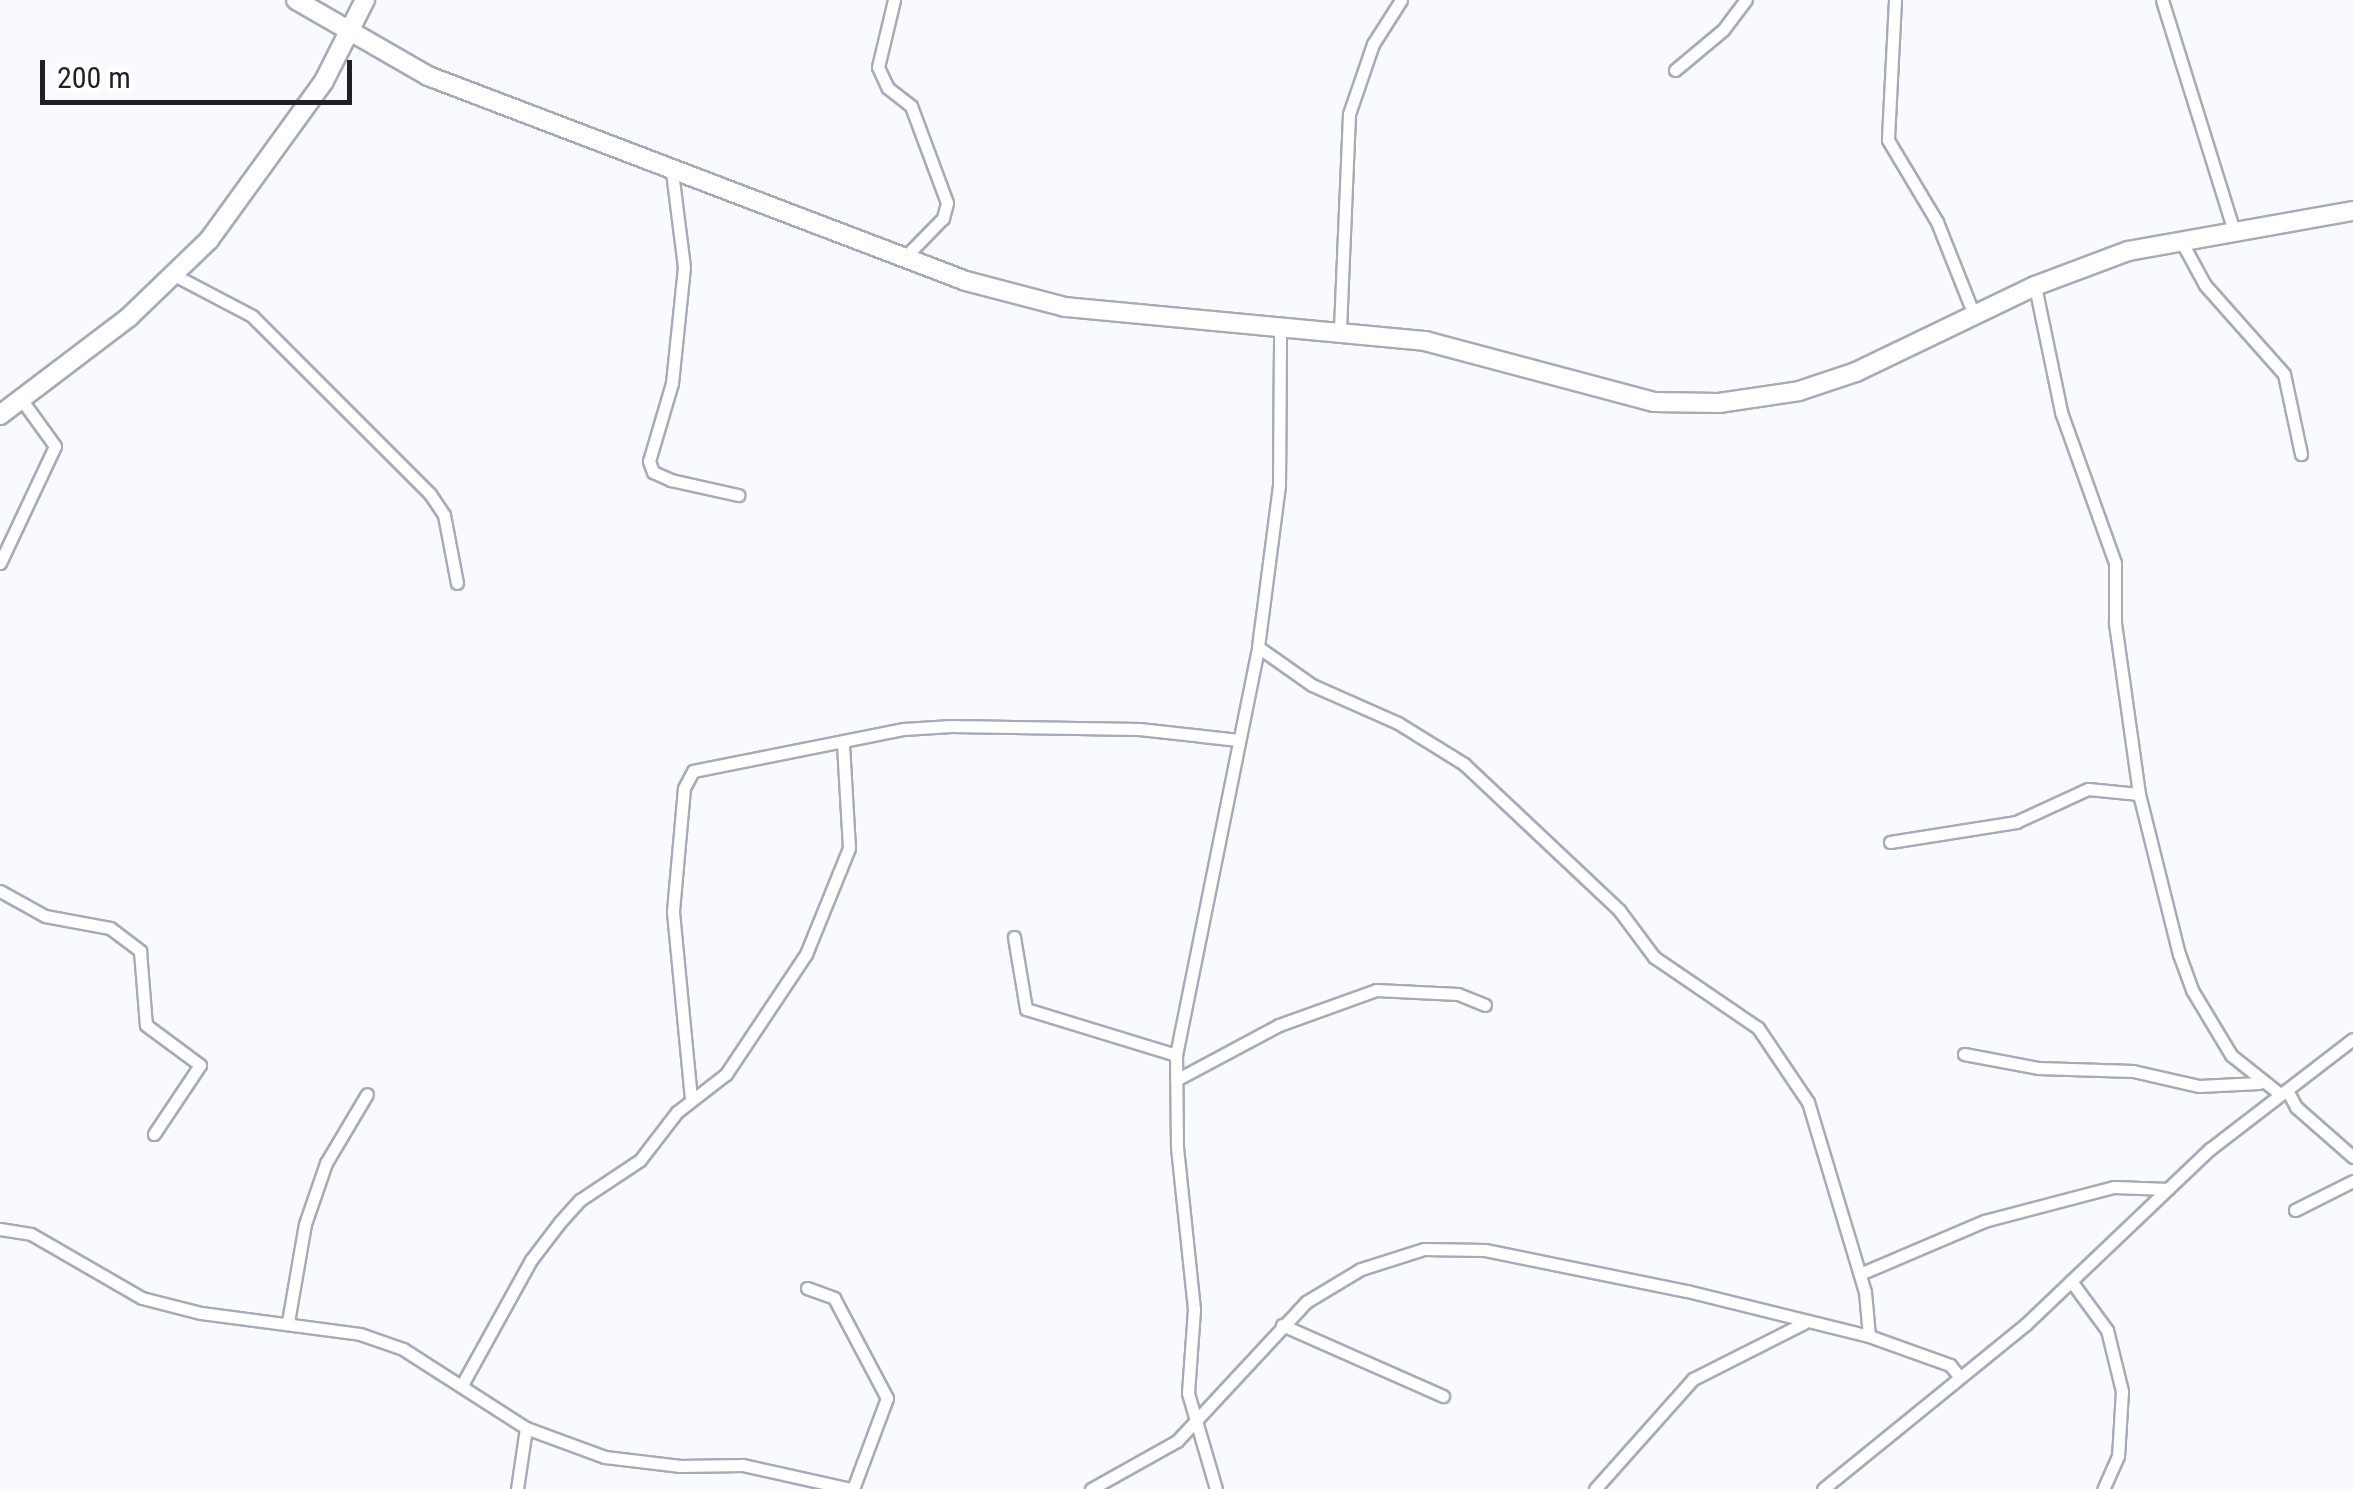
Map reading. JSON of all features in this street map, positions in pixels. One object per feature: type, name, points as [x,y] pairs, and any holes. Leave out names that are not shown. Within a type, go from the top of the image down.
[{"type":"street","points":[[296,0],[428,76],[904,258],[1065,308],[1340,329],[1425,341],[1654,402],[1718,404],[1799,390],[1856,372],[2036,286],[2180,239],[2353,211]]},
{"type":"street","points":[[0,415],[174,275],[248,194],[350,32],[364,0]]},
{"type":"street","points":[[894,0],[878,67],[888,88],[911,106],[947,203],[943,218],[904,258]]},
{"type":"street","points":[[1340,329],[1349,114],[1373,44],[1401,0]]},
{"type":"street","points":[[1676,70],[1711,42],[1746,0]]},
{"type":"street","points":[[1895,0],[1888,140],[1937,222],[1974,315]]},
{"type":"street","points":[[2162,0],[2234,231]]},
{"type":"street","points":[[672,172],[684,267],[672,383],[649,461],[652,472],[671,480],[738,495]]},
{"type":"street","points":[[2180,239],[2205,285],[2284,374],[2302,454]]},
{"type":"street","points":[[174,275],[252,316],[430,494],[444,515],[458,583]]},
{"type":"street","points":[[2036,286],[2061,412],[2115,564],[2114,624],[2139,794],[2192,990],[2231,1056],[2259,1083],[2283,1092],[2353,1156]]},
{"type":"street","points":[[1216,1489],[1188,1393],[1194,1309],[1176,1055],[1258,647],[1279,486],[1280,325]]},
{"type":"street","points":[[0,564],[55,446],[22,399]]},
{"type":"street","points":[[1258,647],[1312,685],[1398,723],[1464,764],[1619,910],[1654,957],[1758,1028],[1808,1102],[1860,1274],[1869,1336]]},
{"type":"street","points":[[692,1099],[673,910],[686,780],[700,770],[843,745],[904,729],[1005,724],[1238,740]]},
{"type":"street","points":[[464,1383],[531,1260],[560,1222],[580,1200],[640,1160],[692,1099],[738,1059],[815,934],[849,848],[843,745]]},
{"type":"street","points":[[1890,842],[2016,822],[2088,789],[2139,794]]},
{"type":"street","points":[[0,891],[45,916],[110,928],[140,951],[146,1025],[200,1065],[154,1134]]},
{"type":"street","points":[[1014,937],[1026,1008],[1176,1055]]},
{"type":"street","points":[[1176,1080],[1267,1030],[1376,990],[1458,994],[1486,1005]]},
{"type":"street","points":[[1823,1489],[2071,1281],[2168,1189],[2353,1039]]},
{"type":"street","points":[[1964,1054],[2038,1068],[2133,1071],[2199,1086],[2259,1083]]},
{"type":"street","points":[[288,1322],[305,1224],[326,1163],[366,1094]]},
{"type":"street","points":[[2295,1210],[2353,1181]]},
{"type":"street","points":[[1860,1274],[1984,1221],[2114,1188],[2168,1189]]},
{"type":"street","points":[[0,1229],[31,1234],[142,1298],[201,1313],[288,1322],[403,1349],[464,1383],[526,1428],[605,1457],[680,1466],[743,1465],[852,1489],[887,1398],[850,1320],[834,1298],[807,1288]]},
{"type":"street","points":[[1091,1489],[1162,1454],[1306,1302],[1361,1269],[1453,1247],[1687,1291],[1869,1336],[1950,1365],[1958,1375]]},
{"type":"street","points":[[2071,1281],[2108,1330],[2120,1378],[2118,1456],[2103,1489]]},
{"type":"street","points":[[1594,1489],[1693,1379],[1804,1323]]},
{"type":"street","points":[[1282,1326],[1443,1396]]},
{"type":"street","points":[[517,1489],[526,1428]]}]
